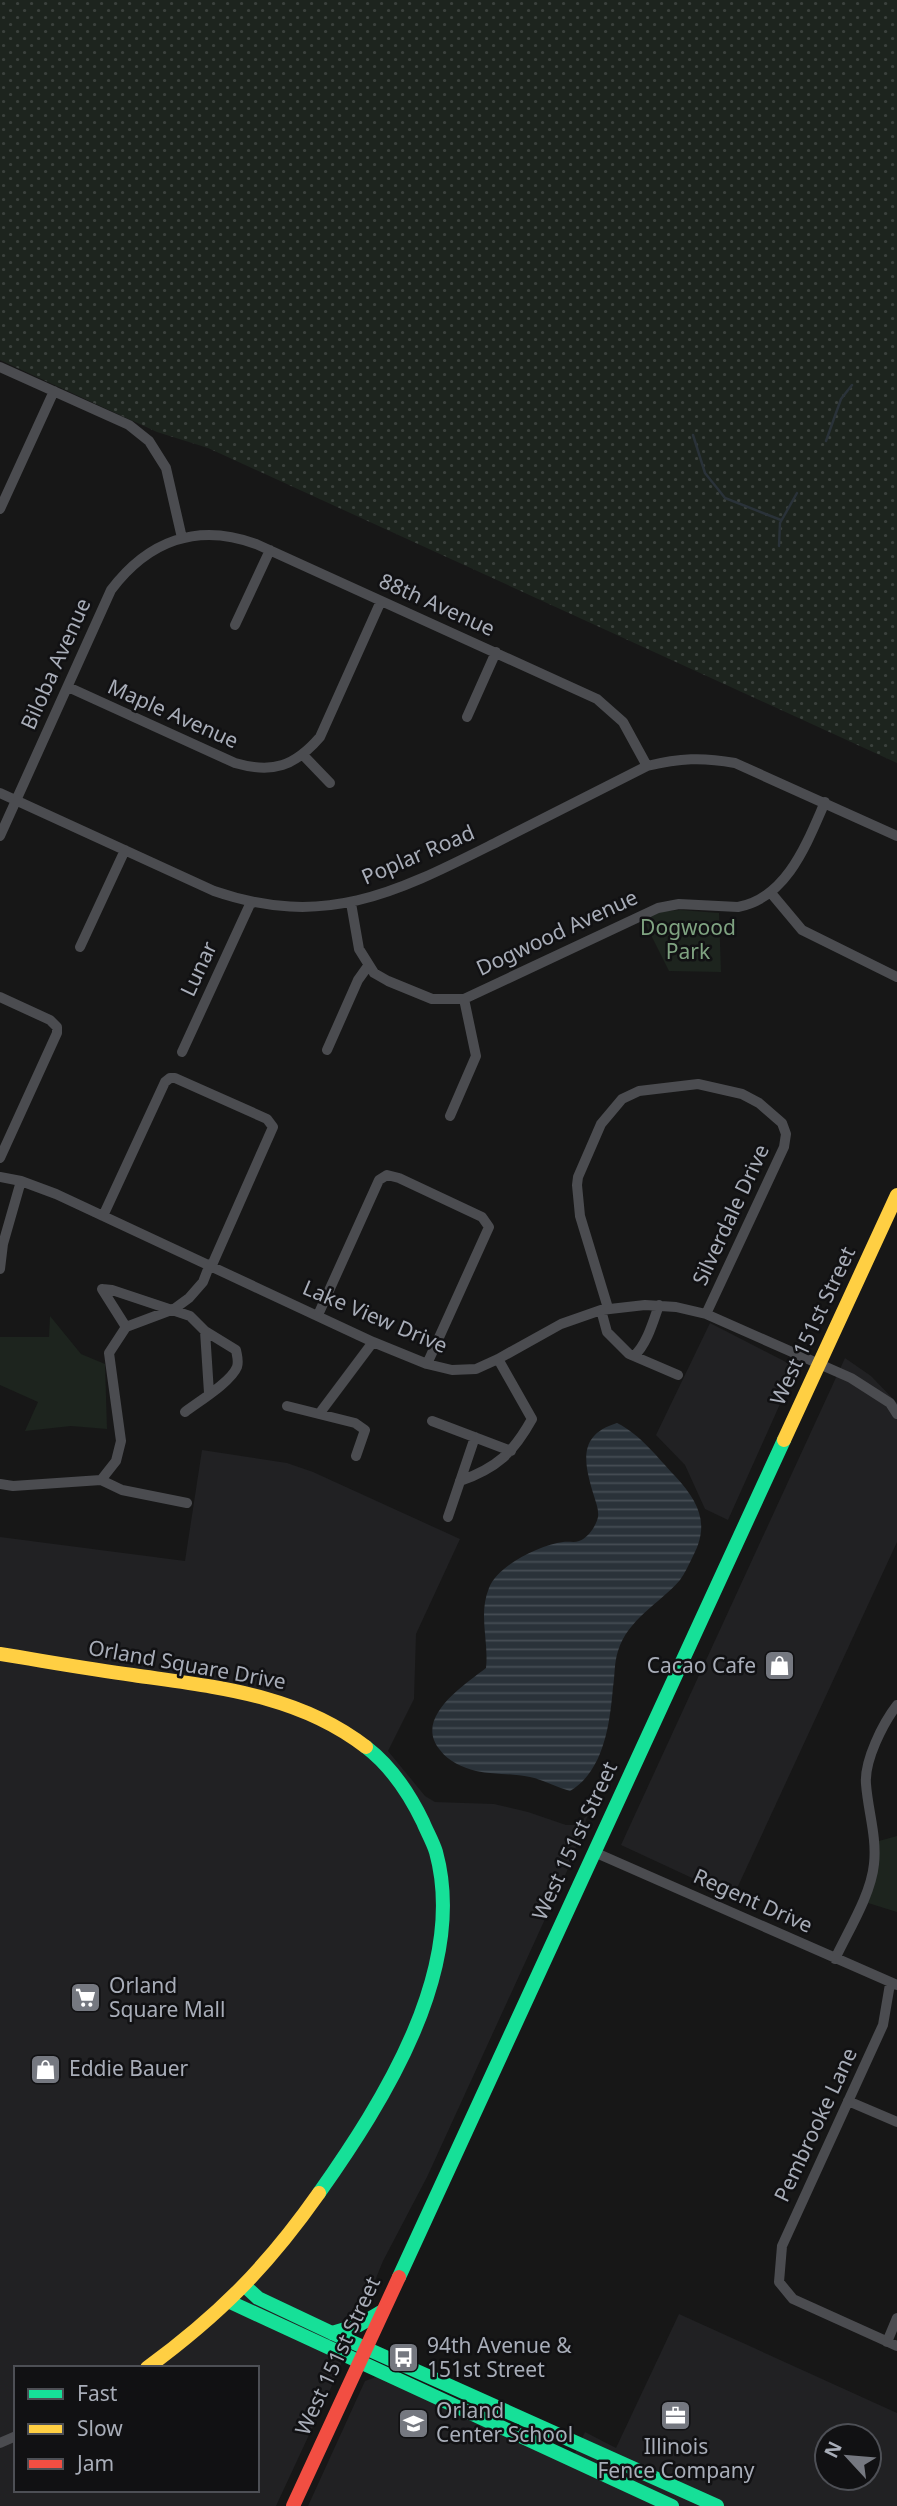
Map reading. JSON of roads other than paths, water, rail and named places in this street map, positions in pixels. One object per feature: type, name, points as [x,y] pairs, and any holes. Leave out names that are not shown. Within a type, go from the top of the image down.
[{"type":"street","points":[[0,367],[129,425],[149,441],[166,468],[182,538]]},
{"type":"street","points":[[0,509],[54,391]]},
{"type":"street","name":"88th Avenue","points":[[182,538],[207,534],[232,536],[270,550],[602,703],[623,722],[647,766]]},
{"type":"street","name":"Biloba Avenue","points":[[0,836],[97,625],[104,602],[118,581],[141,558],[182,538]]},
{"type":"street","points":[[235,625],[270,550]]},
{"type":"street","points":[[330,783],[304,755],[326,726],[382,601]]},
{"type":"street","points":[[467,717],[496,652]]},
{"type":"street","name":"Maple Avenue","points":[[68,687],[235,763],[254,768],[270,768],[304,755]]},
{"type":"street","points":[[647,766],[679,758],[707,758],[736,763],[897,836]]},
{"type":"street","name":"Poplar Road","points":[[0,793],[214,891],[251,902],[298,908],[351,903],[382,895],[424,878],[647,766]]},
{"type":"street","name":"Dogwood Avenue","points":[[368,966],[387,981],[424,996],[439,1000],[464,999],[658,908],[679,904],[746,906],[771,892],[799,858],[825,802]]},
{"type":"street","points":[[80,947],[125,850]]},
{"type":"street","points":[[771,892],[802,930],[897,976]]},
{"type":"street","name":"Lunar","points":[[182,1052],[251,902]]},
{"type":"street","points":[[327,1050],[358,980],[368,966],[359,949],[351,903]]},
{"type":"street","points":[[0,997],[50,1020],[57,1027],[57,1033],[0,1158]]},
{"type":"street","points":[[450,1116],[476,1056],[464,999]]},
{"type":"street","points":[[101,1480],[116,1461],[121,1441],[109,1353],[126,1328],[174,1309],[198,1289],[273,1131],[271,1122],[175,1077],[165,1082],[103,1216]]},
{"type":"street","name":"Silverdale Drive","points":[[604,1309],[578,1209],[578,1177],[601,1124],[622,1099],[639,1091],[698,1084],[742,1094],[778,1118],[786,1134],[783,1147],[706,1314]]},
{"type":"street","points":[[318,1315],[379,1180],[387,1175],[482,1217],[488,1223],[487,1232],[428,1364]]},
{"type":"street","name":"Lake View Drive","points":[[0,1177],[21,1181],[56,1194],[373,1342],[428,1364],[467,1370],[498,1359],[561,1324],[604,1309],[659,1305],[706,1314],[820,1362],[864,1385],[890,1403],[897,1414]]},
{"type":"street","points":[[0,1269],[3,1244],[21,1181]]},
{"type":"street","name":"West 151st Street","points":[[293,2506],[897,1195]]},
{"type":"street","points":[[126,1328],[102,1289],[190,1316],[205,1331],[236,1350],[236,1368],[227,1379],[186,1412]]},
{"type":"street","points":[[634,1356],[639,1352],[651,1328],[659,1305]]},
{"type":"street","points":[[604,1309],[607,1332],[616,1343],[634,1356],[678,1375]]},
{"type":"street","points":[[205,1331],[209,1393]]},
{"type":"street","points":[[320,1414],[373,1342]]},
{"type":"street","points":[[460,1481],[485,1472],[511,1451],[518,1445],[533,1419],[498,1359]]},
{"type":"street","points":[[287,1406],[355,1423],[365,1430],[356,1456]]},
{"type":"street","points":[[432,1421],[511,1451]]},
{"type":"street","points":[[448,1517],[475,1437]]},
{"type":"street","points":[[0,1484],[13,1486],[101,1480],[122,1490],[187,1503]]},
{"type":"street","name":"Orland Square Drive","points":[[0,1654],[257,1695],[300,1709],[351,1736],[380,1758],[405,1789],[427,1825],[438,1858],[444,1902],[437,1961],[421,2012],[388,2085],[351,2149],[279,2248],[230,2302],[150,2366]]},
{"type":"street","points":[[835,1959],[863,1900],[874,1866],[874,1836],[866,1781],[867,1770],[869,1758],[897,1705]]},
{"type":"street","name":"Regent Drive","points":[[594,1852],[893,1984]]},
{"type":"street","name":"Pembrooke Lane","points":[[892,2344],[793,2299],[779,2282],[782,2246],[883,2025],[893,1984]]},
{"type":"street","points":[[848,2101],[897,2122]]},
{"type":"street","points":[[245,2286],[258,2298],[332,2333],[717,2506]]},
{"type":"street","points":[[230,2302],[672,2506]]},
{"type":"street","points":[[332,2333],[359,2325],[382,2311]]},
{"type":"street","points":[[892,2344],[897,2318]]},
{"type":"waterway","points":[[826,441],[841,399],[852,385]]},
{"type":"waterway","points":[[693,435],[705,473],[725,498],[781,520]]},
{"type":"waterway","points":[[779,546],[780,523],[797,493]]},
{"type":"place","name":"Cacao Cafe","points":[[779,1666]]},
{"type":"place","name":"Orland Square Mall","points":[[86,1998]]},
{"type":"place","name":"Eddie Bauer","points":[[46,2069]]},
{"type":"place","name":"94th Avenue & 151st Street","points":[[404,2358]]},
{"type":"place","name":"Illinois Fence Company","points":[[676,2415]]},
{"type":"place","name":"Orland Center School","points":[[413,2423]]},
{"type":"park label","name":"Dogwood Park","points":[[688,940]]}]
